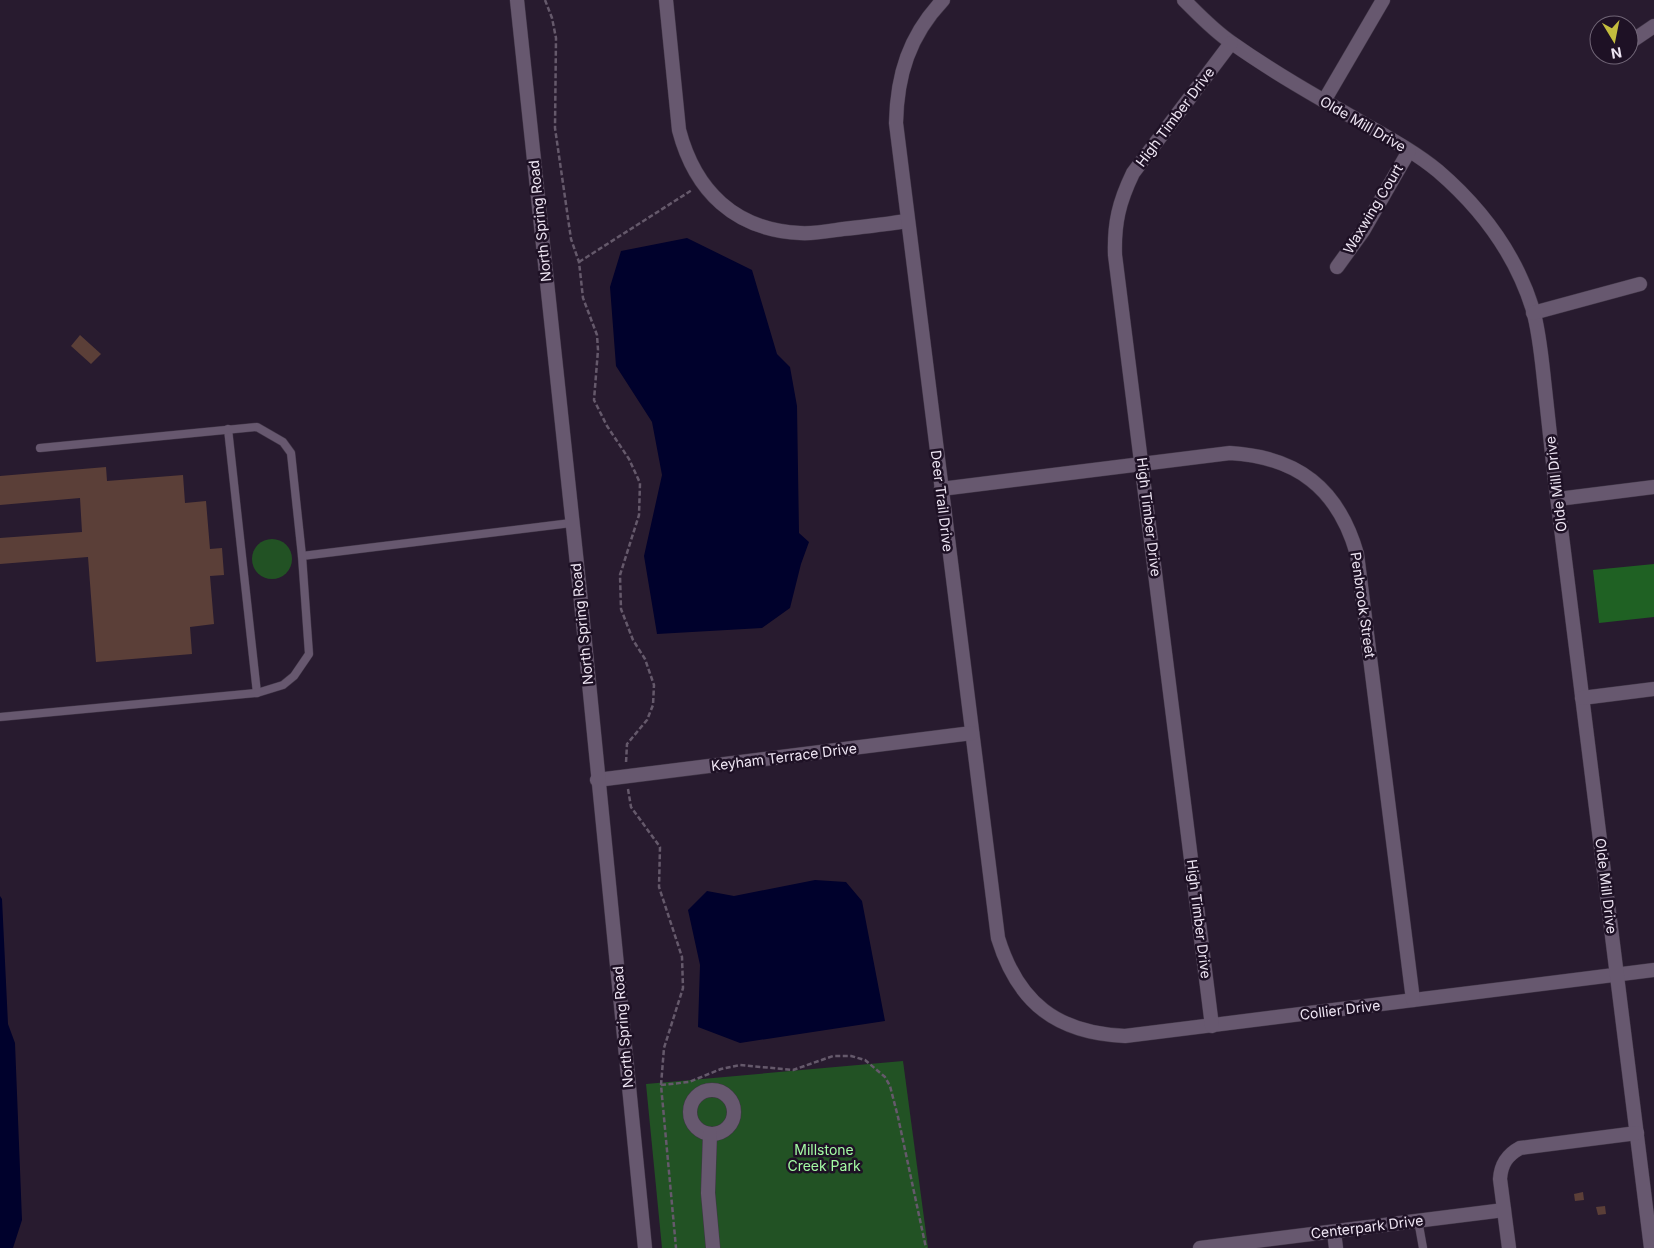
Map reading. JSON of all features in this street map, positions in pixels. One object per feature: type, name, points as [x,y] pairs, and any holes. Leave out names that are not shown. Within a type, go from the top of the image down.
[{"type":"street","name":"North Spring Road","points":[[517,0],[646,1248]]},
{"type":"street","points":[[666,0],[679,130],[685,151],[694,171],[723,205],[758,226],[781,232],[803,234],[907,221]]},
{"type":"street","name":"Deer Trail Drive","points":[[943,0],[920,29],[909,50],[896,97],[896,123],[998,938],[1005,960],[1016,981],[1034,1002]]},
{"type":"street","name":"Olde Mill Drive","points":[[1184,0],[1231,43],[1296,85],[1409,151],[1437,170],[1472,203],[1490,224],[1516,268],[1533,313],[1540,346],[1637,1133],[1650,1203],[1651,1248]]},
{"type":"street","points":[[1324,101],[1383,0]]},
{"type":"street","points":[[1639,36],[1654,26]]},
{"type":"street","name":"High Timber Drive","points":[[1212,1026],[1116,255],[1115,233],[1117,214],[1133,173],[1231,43]]},
{"type":"street","name":"Waxwing Court","points":[[1337,267],[1363,231],[1409,151]]},
{"type":"street","points":[[1533,313],[1640,284]]},
{"type":"street","name":"Penbrook Street","points":[[941,489],[1230,454],[1273,459],[1295,469],[1313,481],[1328,496],[1341,514],[1352,535],[1357,554],[1413,1000]]},
{"type":"street","points":[[1558,500],[1654,487]]},
{"type":"street","points":[[1582,698],[1654,690]]},
{"type":"street","name":"Keyham Terrace Drive","points":[[597,780],[972,733]]},
{"type":"street","name":"Collier Drive","points":[[1034,1002],[1062,1022],[1082,1031],[1101,1035],[1125,1036],[1654,970]]},
{"type":"street","points":[[1509,1248],[1501,1170],[1505,1160],[1511,1153],[1520,1148],[1637,1133]]},
{"type":"street","points":[[710,1134],[708,1193],[713,1248]]},
{"type":"street","name":"Centerpark Drive","points":[[1200,1248],[1504,1210]]},
{"type":"street","points":[[1334,1232],[1336,1248]]},
{"type":"lane","points":[[0,717],[257,693],[283,685],[294,676],[309,654],[302,556],[291,453],[284,442],[257,427],[40,448]]},
{"type":"lane","points":[[228,429],[257,693]]},
{"type":"lane","points":[[302,556],[571,523]]},
{"type":"lane","points":[[1418,1220],[1422,1248]]},
{"type":"path","points":[[545,0],[552,18],[556,38],[555,128],[571,239],[580,262],[583,298],[597,335],[598,350],[594,400],[607,426],[629,459],[640,483],[639,515],[620,575],[621,609],[654,685],[652,705],[647,720],[627,744],[626,777],[631,808],[660,847],[659,887],[682,957],[683,988],[664,1048],[660,1085],[676,1248]]},
{"type":"path","points":[[580,262],[689,193],[701,181]]},
{"type":"path","points":[[660,1085],[690,1082],[721,1069],[740,1065],[793,1070],[833,1056],[851,1056],[865,1060],[885,1077],[890,1086],[926,1248]]},
{"type":"green space","points":[[272,539],[286,545],[292,559],[286,573],[272,579],[258,573],[252,559],[258,545]]},
{"type":"green space","points":[[1654,564],[1654,617],[1599,623],[1593,570]]},
{"type":"green space","name":"Millstone Creek Park","points":[[903,1061],[928,1248],[662,1248],[646,1084]]},
{"type":"water","points":[[687,238],[752,270],[777,354],[790,367],[797,406],[799,533],[809,542],[801,564],[790,608],[762,628],[657,634],[644,556],[662,475],[652,422],[616,366],[610,287],[621,251]]},
{"type":"water","points":[[815,880],[846,882],[862,901],[885,1021],[740,1043],[698,1027],[700,965],[688,910],[707,891],[734,896]]},
{"type":"water","points":[[0,896],[2,899],[8,1024],[15,1043],[22,1220],[13,1248],[0,1248]]},
{"type":"building","points":[[80,335],[101,354],[91,364],[71,346]]},
{"type":"building","points":[[106,467],[107,481],[183,475],[185,503],[206,501],[210,549],[222,548],[224,575],[210,576],[214,624],[190,627],[192,654],[96,662],[88,557],[0,564],[0,538],[82,532],[80,498],[0,505],[0,476]]},
{"type":"building","points":[[1583,1192],[1584,1200],[1575,1201],[1574,1194]]},
{"type":"building","points":[[1605,1206],[1606,1214],[1598,1215],[1596,1207]]}]
